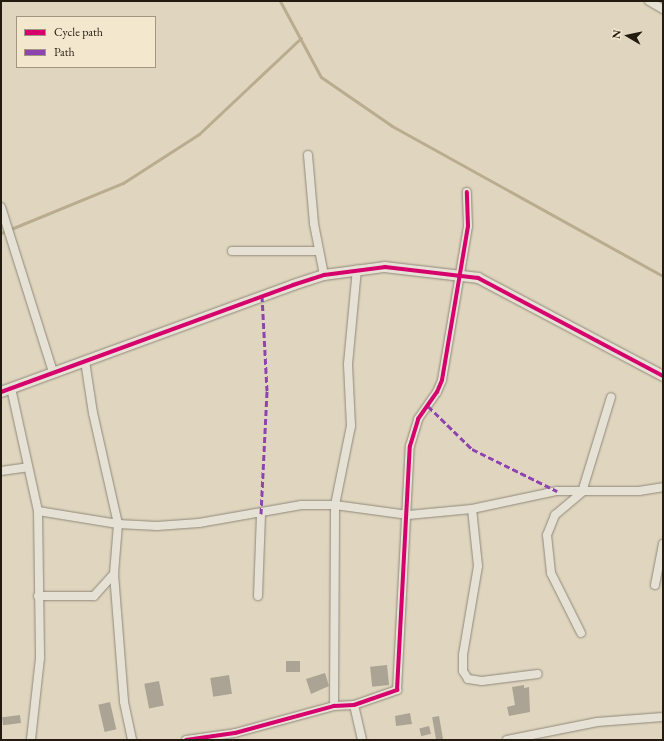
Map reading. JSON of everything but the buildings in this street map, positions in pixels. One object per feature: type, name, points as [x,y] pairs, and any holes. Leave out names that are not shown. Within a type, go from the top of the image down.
[{"type":"street","points":[[649,1],[663,9]]},
{"type":"street","points":[[308,155],[319,251],[324,275]]},
{"type":"street","points":[[186,740],[235,732],[334,706],[354,705],[390,694],[397,690],[399,683],[399,637],[408,515],[410,446],[418,419],[437,392],[442,380],[468,226],[467,192]]},
{"type":"street","points":[[1,207],[53,372]]},
{"type":"street","points":[[232,251],[319,251]]},
{"type":"street","points":[[334,706],[335,505],[351,426],[348,364],[357,269]]},
{"type":"street","points":[[1,392],[324,275],[357,269],[413,269],[478,278],[663,376]]},
{"type":"street","points":[[85,361],[93,413],[118,524],[114,574],[124,702],[132,740]]},
{"type":"street","points":[[11,388],[38,511],[40,658],[31,740]]},
{"type":"street","points":[[581,633],[554,580],[546,544],[549,526],[555,515],[582,492],[611,397]]},
{"type":"street","points":[[1,471],[28,467]]},
{"type":"street","points":[[38,511],[118,524],[199,523],[261,514],[302,505],[335,505],[408,515],[472,509],[558,491],[639,491],[663,487]]},
{"type":"street","points":[[472,509],[478,566],[463,671],[468,679],[482,682],[538,674]]},
{"type":"street","points":[[258,596],[261,514]]},
{"type":"street","points":[[655,585],[663,544]]},
{"type":"street","points":[[38,596],[94,596],[114,574]]},
{"type":"street","points":[[354,705],[362,740]]},
{"type":"street","points":[[506,740],[597,722],[663,717]]},
{"type":"waterway","points":[[280,1],[321,77],[392,126],[663,276]]},
{"type":"waterway","points":[[1,233],[123,183],[199,134],[301,38]]},
{"type":"marked path","points":[[261,514],[267,391],[262,296]]},
{"type":"marked path","points":[[428,406],[472,449],[557,491]]},
{"type":"cycle path","points":[[186,740],[235,733],[334,706],[354,705],[397,690],[410,446],[418,419],[437,392],[442,380],[468,226],[467,192]]},
{"type":"cycle path","points":[[1,392],[293,285],[324,275],[385,267],[478,278],[663,376]]}]
